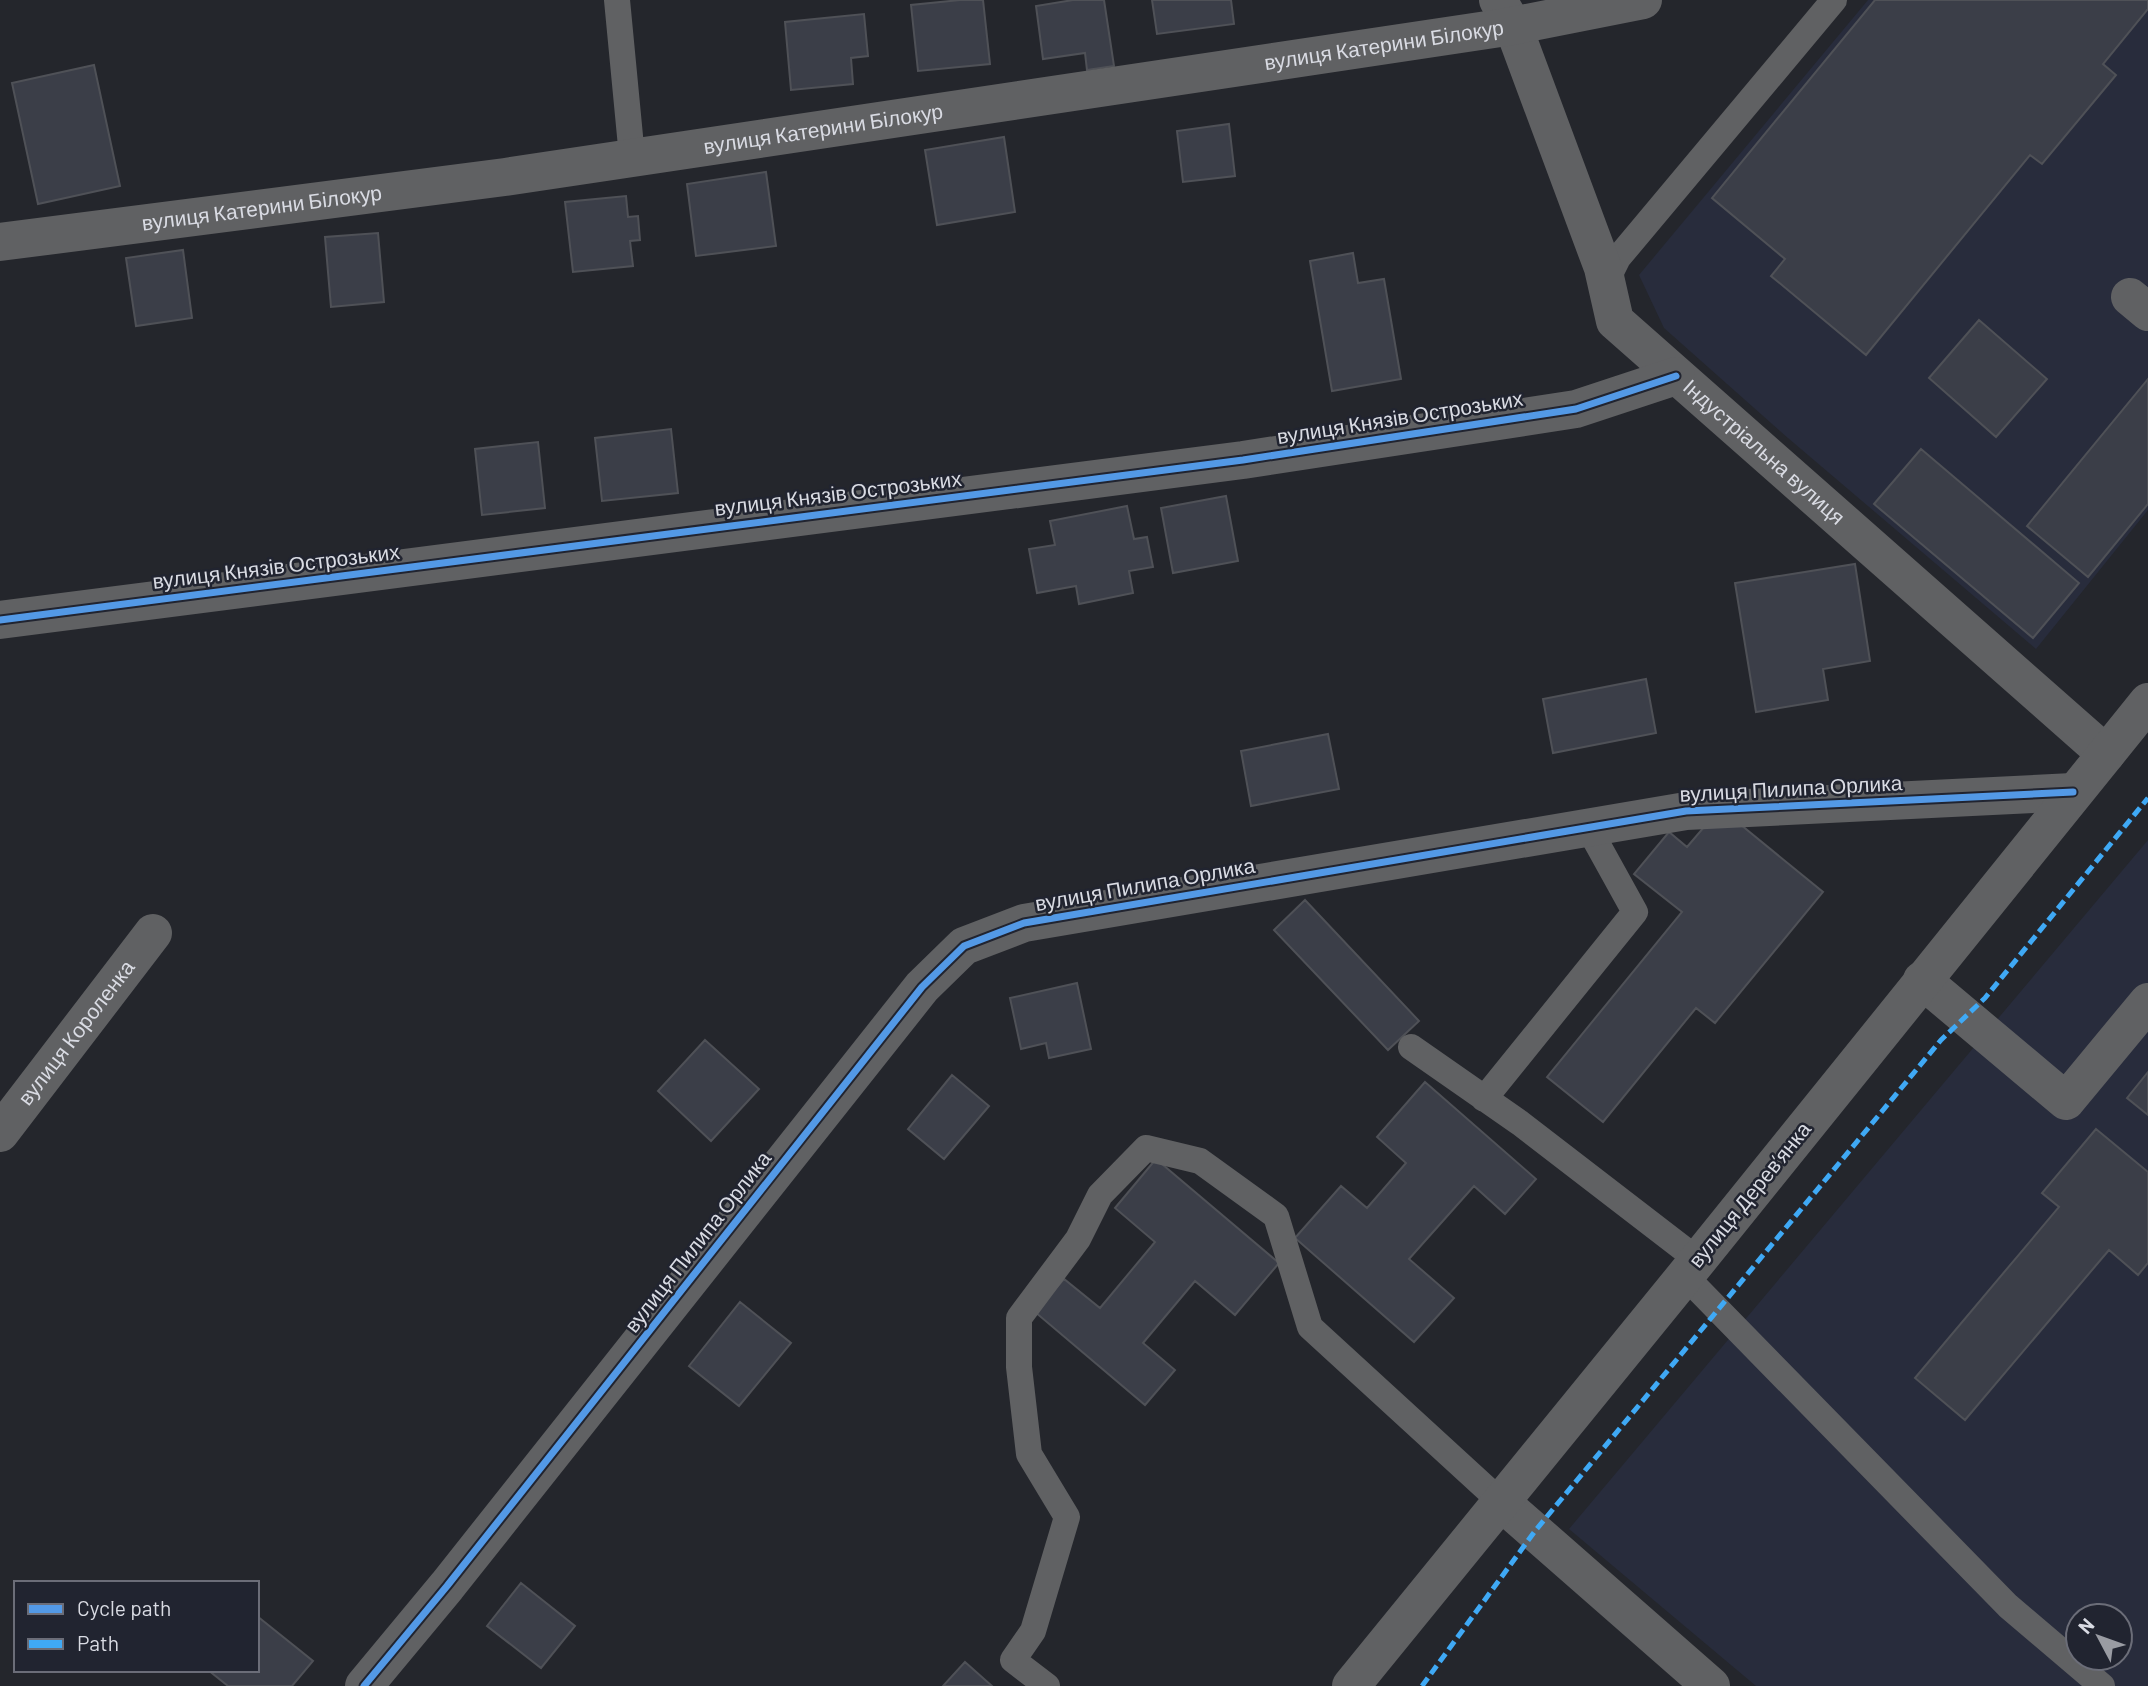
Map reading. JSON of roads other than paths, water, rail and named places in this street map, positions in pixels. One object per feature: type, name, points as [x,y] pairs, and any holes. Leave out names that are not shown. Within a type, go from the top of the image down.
[{"type":"street","name":"вулиця Катерини Білокур","points":[[0,242],[505,177],[1505,13],[1643,0]]},
{"type":"street","name":"Індустріальна вулиця","points":[[1505,13],[1604,268],[1615,321],[2106,754]]},
{"type":"street","name":"вулиця Князів Острозьких","points":[[0,620],[1243,460],[1576,409],[1675,376]]},
{"type":"street","name":"вулиця Деревʼянка","points":[[1351,1686],[2148,702]]},
{"type":"street","name":"вулиця Пилипа Орлика","points":[[364,1686],[447,1586],[922,987],[964,946],[1024,923],[1686,811],[2073,792]]},
{"type":"street","name":"вулиця Короленка","points":[[0,1133],[153,933]]},
{"type":"street","points":[[1922,980],[2066,1101],[2148,1002]]},
{"type":"street","points":[[1500,1502],[1711,1686]]},
{"type":"lane","points":[[617,0],[632,158]]},
{"type":"lane","points":[[1608,288],[1618,258],[1834,0]]},
{"type":"lane","points":[[1485,1099],[1635,912],[1588,827]]},
{"type":"lane","points":[[1411,1047],[1485,1099],[1692,1268],[2008,1606],[2102,1686]]},
{"type":"lane","points":[[1047,1686],[1013,1660],[1033,1631],[1067,1517],[1029,1454],[1019,1367],[1019,1318],[1078,1238],[1100,1195],[1146,1148],[1200,1161],[1276,1216],[1310,1327],[1343,1368],[1500,1502]]}]
